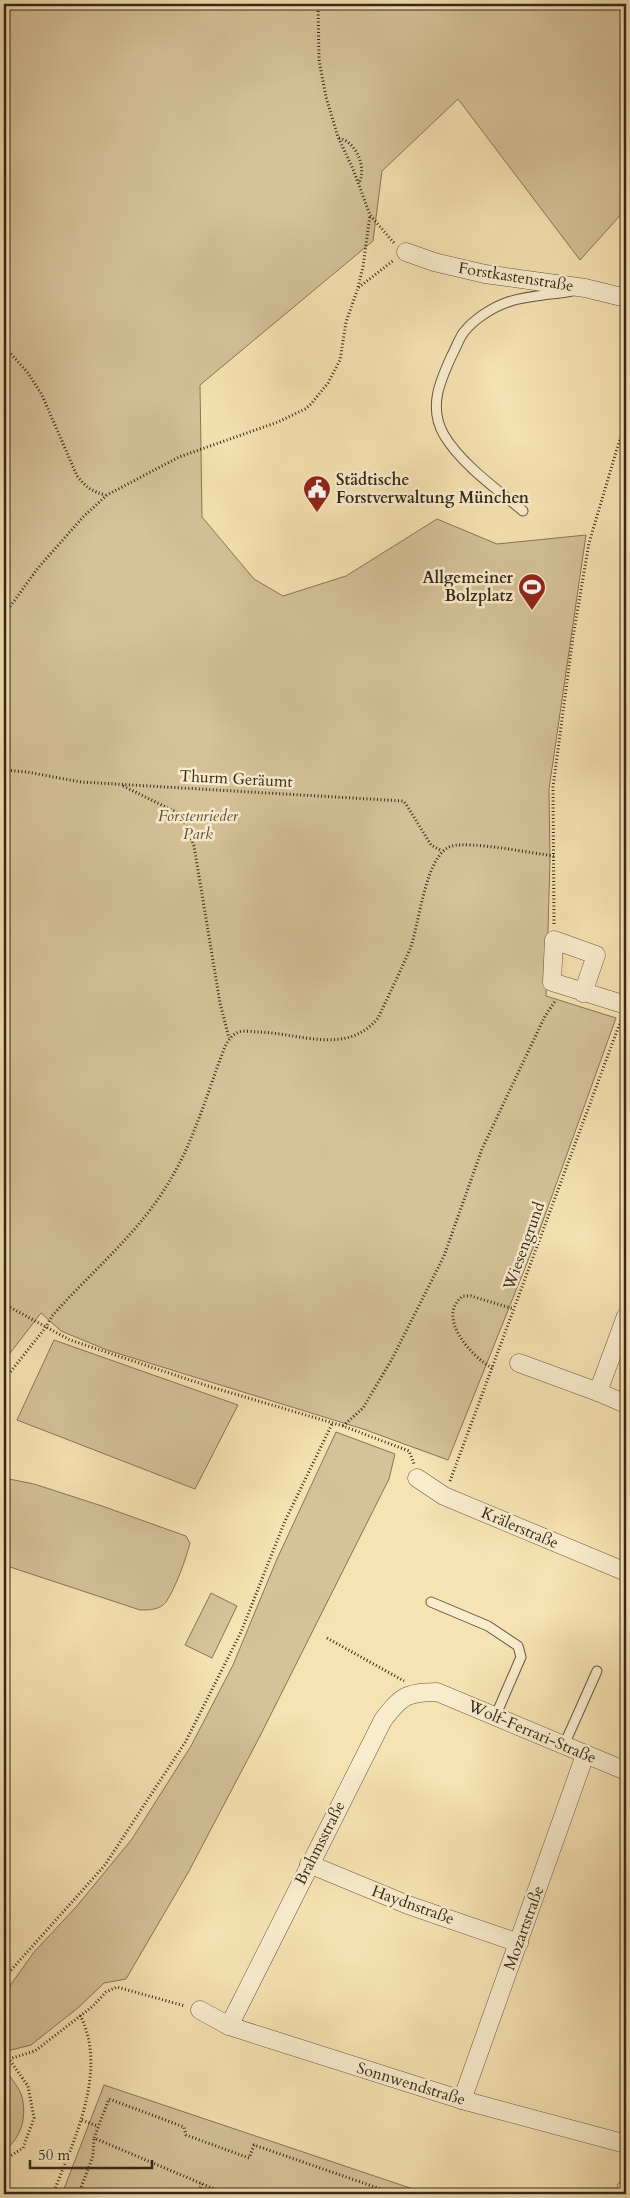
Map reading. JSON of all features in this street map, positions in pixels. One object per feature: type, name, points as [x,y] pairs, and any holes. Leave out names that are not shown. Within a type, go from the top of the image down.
[{"type":"street","name":"Forstkastenstraße","points":[[406,252],[434,262],[485,274],[585,288],[626,298]]},
{"type":"street","points":[[583,993],[596,955],[554,940],[552,982],[625,1010]]},
{"type":"street","points":[[598,1392],[626,1316]]},
{"type":"street","points":[[519,1363],[626,1404]]},
{"type":"street","name":"Krälerstraße","points":[[417,1478],[444,1496],[626,1572]]},
{"type":"street","name":"Brahmsstraße","points":[[228,2026],[383,1720],[398,1701],[417,1692],[438,1692]]},
{"type":"street","name":"Wolf-Ferrari-Straße","points":[[438,1692],[626,1771]]},
{"type":"street","name":"Mozartstraße","points":[[462,2100],[520,1943],[585,1755]]},
{"type":"street","name":"Haydnstraße","points":[[309,1864],[408,1905],[520,1943]]},
{"type":"street","name":"Sonnwendstraße","points":[[200,2010],[228,2026],[462,2100],[626,2144]]},
{"type":"street","points":[[624,2194],[626,2189]]},
{"type":"lane","points":[[523,511],[479,473],[444,434],[435,403],[437,390],[463,333],[482,316],[508,302],[585,288]]},
{"type":"lane","points":[[431,1602],[488,1626],[518,1646],[521,1657],[495,1717]]},
{"type":"lane","points":[[564,1745],[597,1671]]},
{"type":"path","points":[[318,4],[319,60],[326,97],[338,138],[353,169],[370,215],[392,241],[406,252],[380,268],[358,288]]},
{"type":"path","points":[[338,138],[347,140],[357,154],[362,177],[358,184]]},
{"type":"path","points":[[4,615],[38,568],[83,517],[107,495],[180,457],[257,430],[305,409],[328,383],[340,360],[346,322],[363,267],[370,215]]},
{"type":"path","points":[[4,346],[28,373],[42,395],[77,476],[85,486],[94,492],[107,495]]},
{"type":"path","points":[[554,940],[553,786],[573,637],[589,543],[619,442],[626,426]]},
{"type":"path","name":"Thurm Geräumt","points":[[4,770],[27,772],[81,782],[403,801],[431,845],[442,851]]},
{"type":"path","points":[[120,784],[182,815],[194,846],[220,1003],[229,1038]]},
{"type":"path","points":[[4,1380],[46,1327],[52,1316],[126,1238],[169,1183],[186,1151],[229,1038],[239,1032],[266,1032],[333,1040],[351,1038],[371,1027],[378,1018],[411,947],[424,888],[442,851],[451,846],[468,846],[554,856]]},
{"type":"path","points":[[343,1426],[363,1408],[408,1330],[444,1256],[482,1149],[545,1016],[565,986]]},
{"type":"path","name":"Wiesengrund","points":[[444,1496],[625,1010]]},
{"type":"path","points":[[492,1368],[472,1353],[465,1345],[453,1319],[454,1306],[462,1296],[470,1296],[514,1308]]},
{"type":"path","points":[[4,1304],[70,1340],[105,1353],[343,1426],[409,1451],[412,1457]]},
{"type":"path","points":[[4,1978],[105,1865],[186,1741],[241,1632],[285,1521],[332,1424]]},
{"type":"path","points":[[327,1638],[413,1686],[417,1692]]},
{"type":"path","points":[[4,2058],[9,2059],[35,2051],[93,2006],[106,1992],[118,1987],[200,2010]]},
{"type":"path","points":[[53,2194],[82,2120],[91,2070],[86,2027],[80,2015]]},
{"type":"path","points":[[4,2160],[23,2148],[34,2118],[28,2086],[9,2059]]},
{"type":"path","points":[[90,2194],[80,2190],[93,2156],[97,2126],[109,2099],[184,2127],[186,2135],[249,2158],[254,2145],[395,2194]]},
{"type":"path","points":[[82,2120],[97,2126]]},
{"type":"path","points":[[94,2138],[226,2194]]},
{"type":"path","points":[[197,2194],[202,2184]]},
{"type":"green space","name":"Forstenrieder Park","points":[[4,4],[626,4],[626,209],[580,260],[458,99],[382,171],[373,241],[200,385],[202,517],[254,579],[283,596],[346,576],[437,519],[497,544],[586,535],[549,789],[550,861],[546,996],[616,1018],[535,1243],[448,1460],[363,1429],[107,1350],[61,1331],[41,1313],[4,1361]]},
{"type":"green space","points":[[54,1340],[238,1405],[195,1489],[17,1420]]},
{"type":"green space","points":[[336,1432],[395,1454],[389,1479],[260,1736],[189,1871],[126,1979],[104,1983],[79,2007],[31,2045],[7,2051],[4,2050],[4,1994],[34,1952],[76,1907],[132,1839],[191,1746],[233,1665],[277,1559]]},
{"type":"green space","points":[[4,1478],[34,1484],[186,1536],[190,1543],[188,1550],[176,1582],[164,1605],[151,1610],[140,1610],[4,1565]]},
{"type":"green space","points":[[211,1593],[237,1606],[212,1658],[185,1645]]},
{"type":"green space","points":[[4,2071],[8,2073],[20,2091],[24,2112],[21,2127],[15,2140],[4,2151]]},
{"type":"green space","points":[[104,2085],[428,2194],[62,2194]]},
{"type":"place","name":"Städtische Forstverwaltung München","points":[[317,513]]},
{"type":"place","name":"Allgemeiner Bolzplatz","points":[[532,611]]}]
